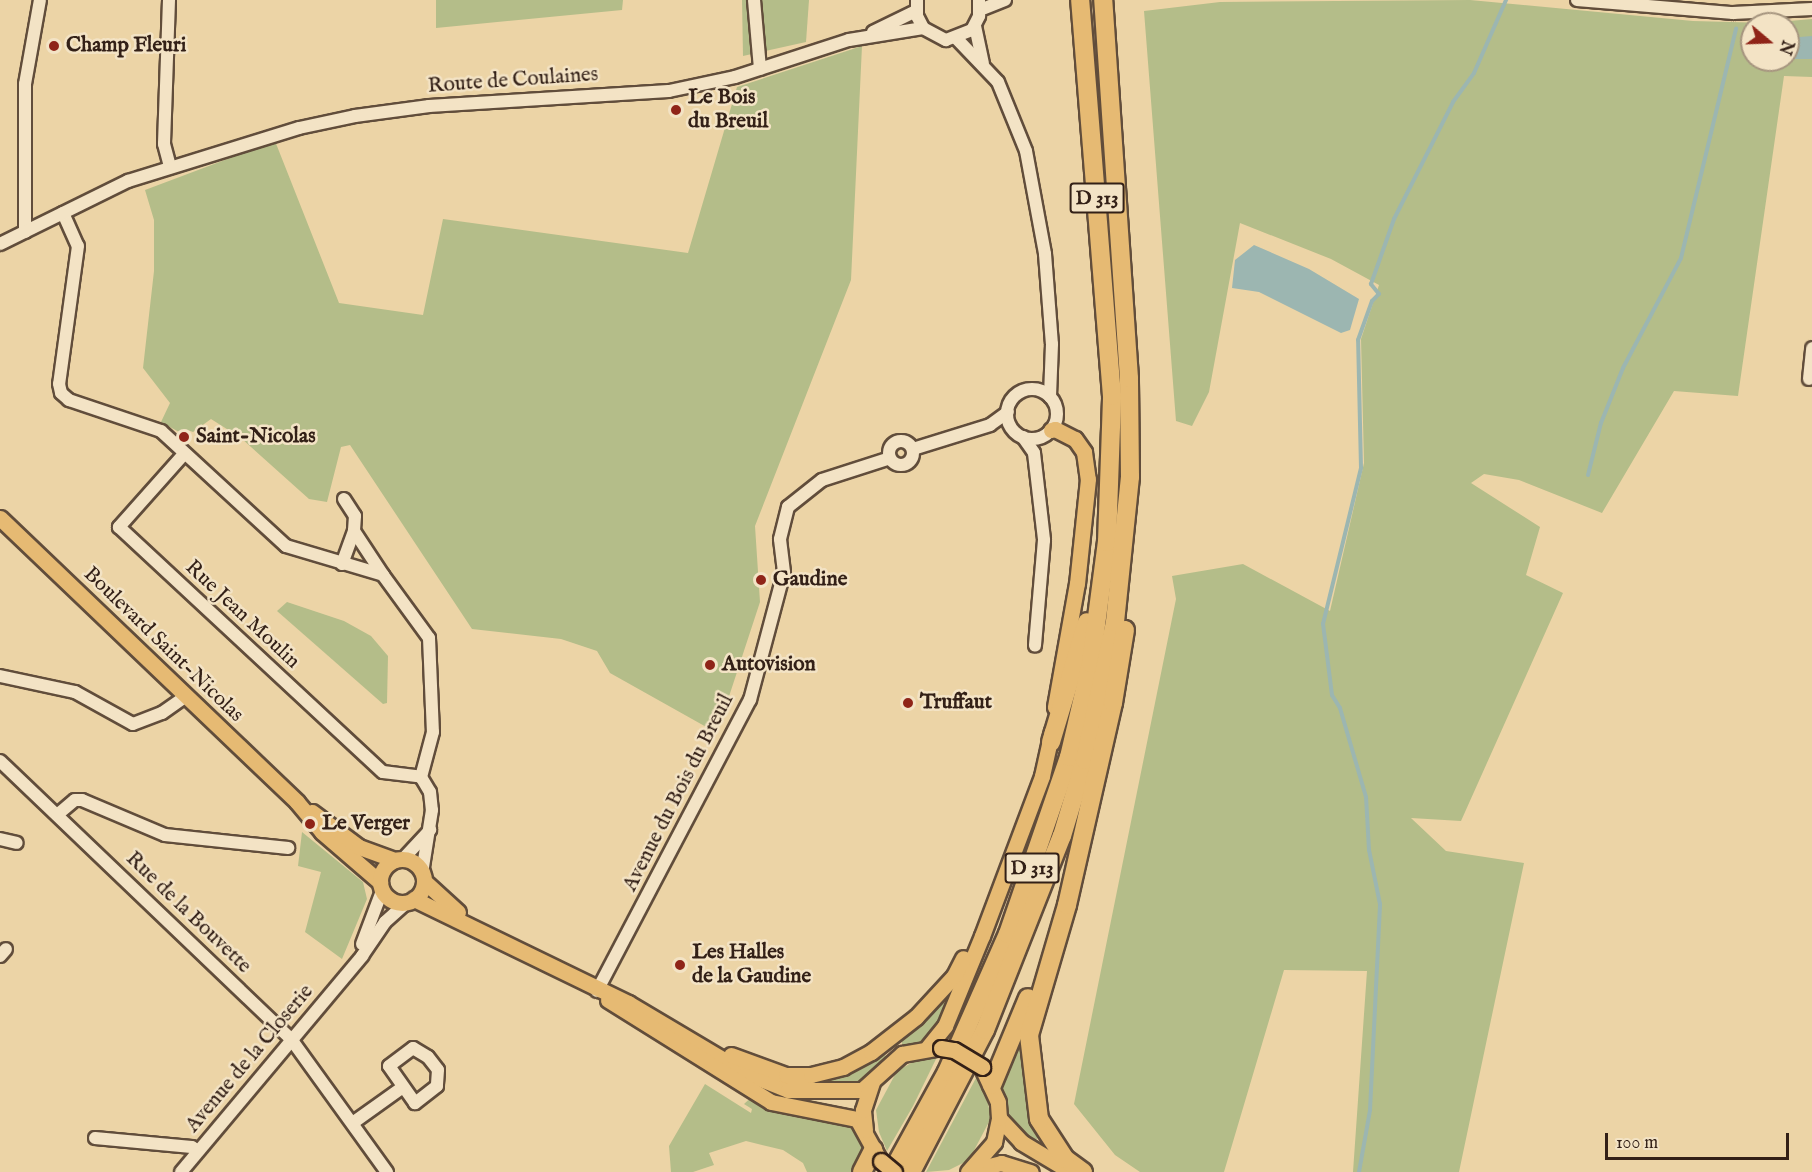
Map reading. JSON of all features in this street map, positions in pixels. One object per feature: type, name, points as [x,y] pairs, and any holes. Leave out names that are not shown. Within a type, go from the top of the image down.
[{"type":"highway","name":"D 313","points":[[885,1164],[969,1024],[1047,830],[1069,757],[1116,543],[1113,396],[1080,0]]},
{"type":"highway","name":"D 313","points":[[910,1172],[985,1030],[1062,836],[1101,688],[1116,543],[1129,378],[1103,0]]},
{"type":"highway","points":[[1051,742],[1116,543],[1134,557],[1113,703],[1060,927],[1031,1016],[1030,1062],[1039,1119],[1065,1159],[1083,1172]]},
{"type":"highway","points":[[992,1085],[1000,1057],[1060,927]]},
{"type":"highway","points":[[862,1172],[885,1164]]},
{"type":"main road","points":[[935,1048],[982,936],[1038,788],[1051,742],[1077,583],[1088,479],[1086,459],[1075,439],[1055,429],[1046,433]]},
{"type":"main road","name":"Boulevard Saint-Nicolas","points":[[2,524],[297,802],[322,832],[381,886]]},
{"type":"main road","name":"Boulevard Saint-Nicolas","points":[[297,802],[359,847],[399,859]]},
{"type":"main road","points":[[477,927],[438,897],[415,863],[399,859],[384,868],[381,886],[393,901],[411,901],[477,927],[665,1025],[773,1072],[798,1076],[827,1072],[871,1052],[916,1017],[938,996],[966,951],[982,936]]},
{"type":"main road","points":[[411,901],[423,877]]},
{"type":"main road","points":[[597,991],[623,1013],[755,1094],[790,1108],[857,1119],[885,1164]]},
{"type":"main road","points":[[665,1025],[746,1073],[788,1090],[848,1092],[862,1090],[885,1066],[902,1054],[935,1048],[954,1050],[982,1067],[992,1085],[999,1118],[994,1142],[971,1171]]},
{"type":"main road","points":[[865,1131],[864,1110],[872,1082]]},
{"type":"main road","points":[[999,1118],[1020,1142],[1071,1172]]},
{"type":"main road","points":[[971,1171],[1001,1163],[1031,1172]]},
{"type":"street","points":[[25,232],[25,84],[40,0]]},
{"type":"street","points":[[169,0],[164,144],[170,167]]},
{"type":"street","points":[[754,0],[760,69]]},
{"type":"street","points":[[983,63],[975,26],[980,5],[1005,0]]},
{"type":"street","points":[[1577,0],[1733,13],[1812,9]]},
{"type":"street","name":"Route de Coulaines","points":[[0,244],[128,181],[170,167],[355,116],[429,106],[669,91],[760,69],[859,39],[923,28],[917,6],[859,39]]},
{"type":"street","points":[[923,28],[941,39],[957,39],[975,26]]},
{"type":"street","points":[[957,39],[983,63],[1007,99],[1026,152],[1046,265],[1052,344],[1049,374],[1050,397],[1057,411],[1034,453]]},
{"type":"street","points":[[63,213],[78,246],[59,384],[61,393],[69,400],[161,431],[286,546],[383,575]]},
{"type":"street","points":[[1809,379],[1812,348]]},
{"type":"street","points":[[913,449],[990,425],[1008,412],[1017,394],[1032,389],[1049,374]]},
{"type":"street","points":[[1032,389],[1050,397]]},
{"type":"street","points":[[1008,412],[1012,428]]},
{"type":"street","points":[[990,425],[1012,428],[1023,437],[1034,453],[1044,540],[1035,646]]},
{"type":"street","points":[[1023,437],[1046,433]]},
{"type":"street","points":[[897,441],[905,441],[913,449],[910,461],[903,465],[890,458],[889,450],[897,441]]},
{"type":"street","name":"Rue Jean Moulin","points":[[184,454],[119,527],[383,772],[421,777]]},
{"type":"street","name":"Avenue du Bois du Breuil","points":[[597,991],[750,700],[784,572],[780,539],[788,507],[822,480],[890,458]]},
{"type":"street","points":[[342,564],[354,531],[355,516],[344,499]]},
{"type":"street","points":[[354,531],[429,638],[433,732],[421,777],[430,792],[430,830],[423,877]]},
{"type":"street","points":[[0,676],[75,692],[133,724],[162,713],[185,697]]},
{"type":"street","name":"Rue de la Bouvette","points":[[0,761],[291,1039],[354,1122],[387,1172]]},
{"type":"street","points":[[57,815],[75,800],[82,800],[165,835],[288,848]]},
{"type":"street","points":[[399,859],[430,830]]},
{"type":"street","points":[[0,839],[17,843]]},
{"type":"street","name":"Avenue de la Closerie","points":[[349,972],[381,886]]},
{"type":"street","name":"Avenue de la Closerie","points":[[181,1172],[349,972],[385,922],[411,901]]},
{"type":"street","points":[[412,1048],[428,1057],[438,1070],[437,1086],[415,1102],[403,1087],[389,1066],[412,1048]]},
{"type":"street","points":[[354,1122],[403,1087]]},
{"type":"street","points":[[95,1137],[192,1147],[198,1151]]},
{"type":"green space","points":[[436,0],[623,0],[622,10],[436,28]]},
{"type":"green space","points":[[742,0],[809,0],[806,42],[743,56]]},
{"type":"green space","points":[[1470,0],[1693,21],[1740,22],[1740,72],[1800,72],[1800,20],[1812,19],[1812,77],[1784,76],[1738,396],[1674,391],[1602,513],[1519,480],[1484,474],[1471,483],[1540,527],[1526,575],[1563,593],[1461,821],[1411,818],[1446,851],[1524,863],[1459,1172],[1353,1172],[1367,971],[1284,970],[1224,1172],[1140,1172],[1115,1155],[1074,1104],[1176,599],[1172,576],[1243,564],[1330,611],[1364,463],[1361,339],[1379,285],[1331,259],[1240,223],[1209,392],[1192,426],[1176,421],[1144,11],[1220,2]]},
{"type":"green space","points":[[862,46],[851,280],[755,526],[760,602],[717,733],[610,673],[597,651],[561,639],[472,629],[350,445],[341,447],[327,502],[309,499],[241,438],[211,419],[193,432],[185,429],[179,432],[161,422],[170,403],[143,368],[154,271],[154,220],[145,190],[275,141],[339,303],[423,315],[443,219],[688,253],[737,87]]},
{"type":"green space","points":[[287,602],[344,621],[371,636],[388,656],[387,703],[383,704],[277,611]]},
{"type":"green space","points":[[302,832],[363,882],[367,899],[342,959],[305,932],[321,872],[298,866]]},
{"type":"green space","points":[[948,993],[952,997],[928,1047],[902,1044],[902,1034]]},
{"type":"green space","points":[[1019,1043],[1023,1046],[1041,1134],[1035,1141],[1010,1125],[1001,1083],[1014,1046]]},
{"type":"green space","points":[[878,1051],[886,1056],[886,1061],[862,1090],[822,1083]]},
{"type":"green space","points":[[937,1057],[913,1106],[887,1151],[879,1132],[876,1110],[897,1071],[913,1062]]},
{"type":"green space","points":[[976,1078],[986,1094],[991,1118],[969,1160],[949,1170],[926,1172]]},
{"type":"green space","points":[[705,1084],[751,1113],[752,1109],[744,1104],[755,1094],[857,1119],[873,1150],[862,1172],[807,1172],[803,1163],[783,1150],[746,1141],[709,1153],[714,1165],[693,1172],[671,1172],[669,1146]]},
{"type":"water","points":[[1812,36],[1812,59],[1800,59],[1800,37]]},
{"type":"water","points":[[1254,245],[1309,269],[1359,299],[1350,330],[1341,333],[1259,292],[1232,288],[1235,260]]},
{"type":"waterway","points":[[1359,1172],[1370,1110],[1380,904],[1369,850],[1366,797],[1340,708],[1332,695],[1323,624],[1361,468],[1358,340],[1372,301],[1379,294],[1371,284],[1394,219],[1453,102],[1474,73],[1506,0]]},
{"type":"waterway","points":[[1588,475],[1601,423],[1623,368],[1681,258],[1736,29]]},
{"type":"place","name":"Champ Fleuri","points":[[54,46]]},
{"type":"place","name":"Le Bois du Breuil","points":[[676,110]]},
{"type":"place","name":"Saint-Nicolas","points":[[184,437]]},
{"type":"place","name":"Gaudine","points":[[761,580]]},
{"type":"place","name":"Autovision","points":[[710,665]]},
{"type":"place","name":"Truffaut","points":[[908,703]]},
{"type":"place","name":"Le Verger","points":[[310,824]]},
{"type":"place","name":"Les Halles de la Gaudine","points":[[680,965]]}]
